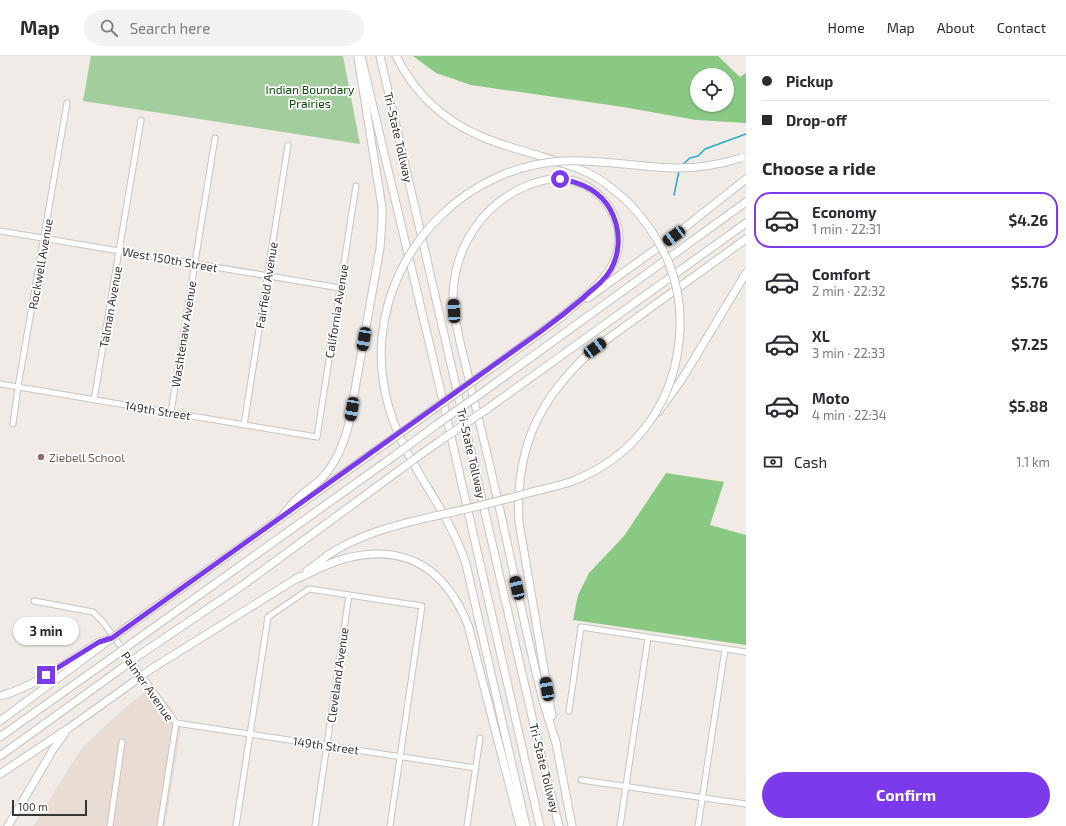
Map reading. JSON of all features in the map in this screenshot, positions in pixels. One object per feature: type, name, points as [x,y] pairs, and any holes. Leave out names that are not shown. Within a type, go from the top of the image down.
[{"type":"highway","points":[[280,519],[294,502],[326,473],[341,449],[345,439],[380,248],[382,220],[380,192],[358,56]]},
{"type":"highway","name":"Tri-State Tollway","points":[[361,56],[439,384],[540,826]]},
{"type":"highway","name":"Tri-State Tollway","points":[[380,56],[534,727],[559,826]]},
{"type":"highway","points":[[396,56],[403,70],[428,102],[447,118],[464,128],[496,142],[587,172],[612,188],[644,219],[663,249],[670,265],[678,295],[680,325],[678,349],[668,387],[656,415]]},
{"type":"highway","points":[[526,826],[466,564],[455,535],[412,461],[397,430],[389,408],[381,361],[385,317],[393,289],[400,271],[415,245],[427,229],[441,215],[463,196],[486,182],[520,168],[555,161],[582,161],[679,168],[711,165],[744,157]]},
{"type":"highway","points":[[556,742],[543,701],[534,664],[483,436],[464,360],[454,311],[453,296],[456,267],[461,253],[473,230],[482,218],[505,198],[519,189],[538,182],[560,179],[577,182],[592,189],[600,196],[607,204],[615,218],[619,240],[618,251],[609,272],[602,281],[560,318]]},
{"type":"highway","points":[[0,696],[33,683],[112,638],[613,281],[746,180]]},
{"type":"highway","points":[[0,737],[394,456],[746,202]]},
{"type":"highway","points":[[0,756],[141,654],[243,585],[420,455],[487,409],[746,222]]},
{"type":"highway","points":[[572,826],[556,742],[519,522],[518,496],[521,470],[532,432],[550,396],[566,375],[585,357],[595,348],[746,239]]},
{"type":"highway","points":[[0,774],[69,728],[132,682],[296,579],[342,546],[377,531],[570,482],[596,470],[621,454],[639,437],[682,379],[746,273]]},
{"type":"highway","points":[[296,579],[333,562],[370,554],[391,555],[412,560],[432,571],[448,586],[458,600],[468,625],[520,826]]},
{"type":"highway","points":[[0,721],[100,645]]},
{"type":"highway","points":[[8,826],[54,748],[69,728]]},
{"type":"street","name":"Rockwell Avenue","points":[[13,424],[18,387],[67,104]]},
{"type":"street","name":"Talman Avenue","points":[[94,400],[141,120]]},
{"type":"street","name":"Washtenaw Avenue","points":[[171,412],[215,138]]},
{"type":"street","name":"Fairfield Avenue","points":[[244,425],[288,145]]},
{"type":"street","name":"California Avenue","points":[[317,437],[356,186]]},
{"type":"street","name":"West 150th Street","points":[[0,231],[340,288]]},
{"type":"street","name":"149th Street","points":[[0,384],[317,437]]},
{"type":"street","points":[[236,826],[268,617],[309,589],[422,606],[390,826]]},
{"type":"street","name":"Cleveland Avenue","points":[[315,826],[349,595]]},
{"type":"street","name":"Palmer Avenue","points":[[34,601],[93,612],[103,622],[176,723],[160,826]]},
{"type":"street","points":[[569,711],[582,627],[746,652]]},
{"type":"street","points":[[620,826],[648,638]]},
{"type":"street","points":[[698,826],[725,649]]},
{"type":"street","name":"149th Street","points":[[176,723],[476,768]]},
{"type":"street","points":[[467,826],[480,738]]},
{"type":"street","points":[[110,826],[122,742]]},
{"type":"street","points":[[581,780],[746,804]]},
{"type":"shaded area","points":[[153,685],[176,716],[181,728],[165,826],[33,826],[81,749],[119,713]]},
{"type":"green space","name":"Indian Boundary Prairies","points":[[91,56],[343,56],[360,144],[83,101]]},
{"type":"green space","points":[[413,56],[718,56],[731,68],[690,68],[690,112],[734,112],[734,71],[740,77],[746,73],[746,123],[696,120],[623,107],[471,85],[436,73]]},
{"type":"green space","points":[[666,473],[724,482],[710,525],[746,535],[746,645],[573,620],[578,595],[589,573],[624,536]]},
{"type":"waterway","points":[[681,166],[690,158],[698,156],[705,149],[746,134]]},
{"type":"waterway","points":[[674,195],[679,171]]},
{"type":"place","name":"Ziebell School","points":[[41,457]]},
{"type":"route","points":[[46,675],[99,642],[112,638],[348,471],[560,318],[602,281],[614,264],[618,251],[618,230],[613,214],[607,204],[592,189],[577,182],[560,179]]}]
